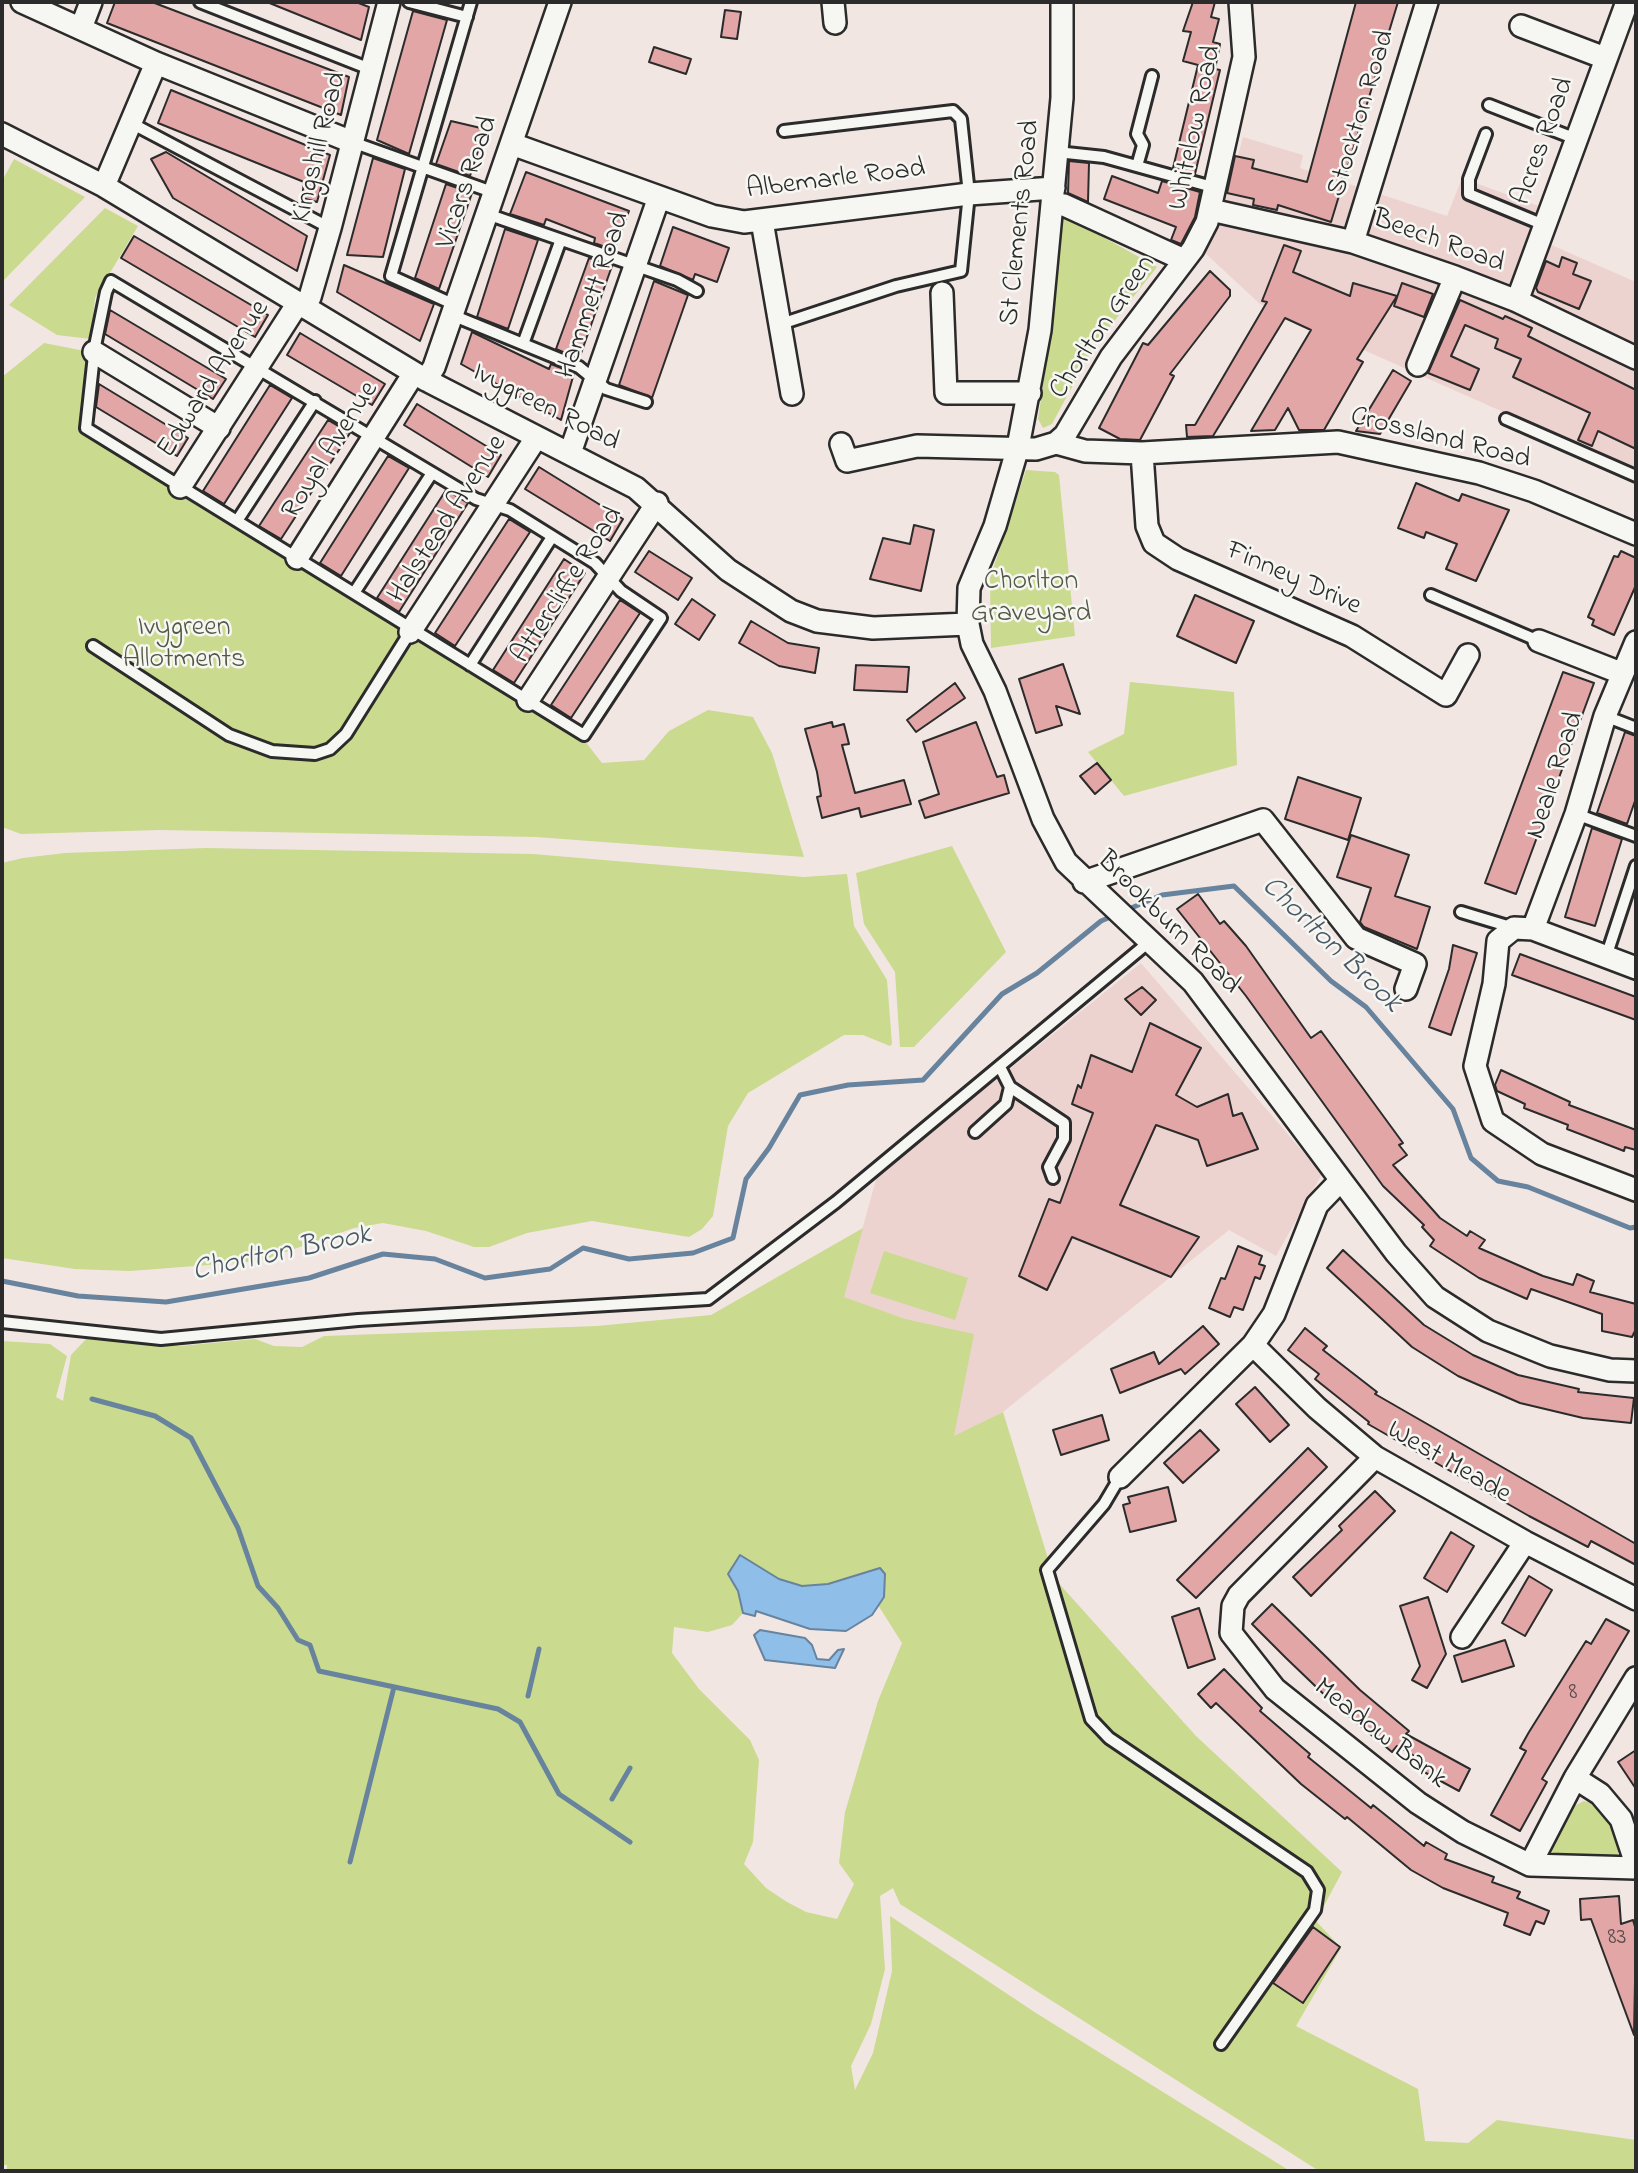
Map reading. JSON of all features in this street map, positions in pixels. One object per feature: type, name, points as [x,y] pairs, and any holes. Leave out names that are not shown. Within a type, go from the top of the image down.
[{"type":"street","points":[[22,2],[156,63],[352,142]]},
{"type":"street","points":[[81,28],[91,2]]},
{"type":"street","name":"Kingshill Road","points":[[301,305],[310,297],[389,2]]},
{"type":"street","name":"Vicars Road","points":[[420,377],[434,367],[561,2]]},
{"type":"street","name":"St Clements Road","points":[[1018,447],[1030,393],[1053,196],[1062,98],[1062,2]]},
{"type":"street","name":"Whitelow Road","points":[[1184,260],[1202,235],[1216,188],[1244,57],[1240,2]]},
{"type":"street","name":"Stockton Road","points":[[1353,242],[1427,2]]},
{"type":"street","name":"Acres Road","points":[[1517,301],[1627,2]]},
{"type":"street","points":[[1521,26],[1605,58]]},
{"type":"street","points":[[104,186],[156,63]]},
{"type":"street","name":"Ivygreen Road","points":[[2,134],[104,186],[420,377],[636,488],[657,503],[728,570],[791,611],[817,621],[873,628],[968,624]]},
{"type":"street","name":"Albemarle Road","points":[[512,144],[720,218],[762,221],[969,194],[1053,196]]},
{"type":"street","name":"Chorlton Green","points":[[841,444],[848,461],[917,446],[1037,449],[1056,443],[1065,435],[1111,357],[1184,260],[1064,205],[1053,196]]},
{"type":"street","name":"Hammett Road","points":[[569,453],[659,197]]},
{"type":"street","name":"Beech Road","points":[[1211,210],[1353,242],[1517,301],[1636,358]]},
{"type":"street","points":[[762,221],[792,394]]},
{"type":"street","points":[[1418,365],[1455,278]]},
{"type":"street","points":[[942,293],[946,393],[1030,393]]},
{"type":"street","name":"Edward Avenue","points":[[180,487],[301,305]]},
{"type":"street","points":[[94,352],[219,428]]},
{"type":"street","name":"Royal Avenue","points":[[297,558],[375,437],[420,377]]},
{"type":"street","name":"Halstead Avenue","points":[[411,631],[536,438]]},
{"type":"street","name":"Crossland Road","points":[[1056,443],[1085,451],[1142,453],[1339,442],[1479,473],[1534,491],[1636,534]]},
{"type":"street","name":"Brookburn Road","points":[[1018,447],[995,526],[969,588],[968,624],[972,644],[995,691],[1043,819],[1066,862],[1211,1003],[1396,1253],[1435,1297],[1488,1331],[1550,1356],[1610,1370],[1636,1371]]},
{"type":"street","name":"Finney Drive","points":[[1142,453],[1147,526],[1154,543],[1178,559],[1352,636],[1446,695],[1468,655]]},
{"type":"street","name":"Attercliffe Road","points":[[528,701],[657,503]]},
{"type":"street","points":[[1539,641],[1621,673]]},
{"type":"street","name":"Neale Road","points":[[1636,642],[1605,716],[1576,814],[1523,928],[1499,941],[1494,984],[1475,1066],[1493,1121],[1542,1154],[1636,1190]]},
{"type":"street","points":[[1084,881],[1263,820],[1356,938],[1415,964],[1406,989]]},
{"type":"street","points":[[1523,928],[1636,968]]},
{"type":"street","points":[[1120,1477],[1253,1345],[1274,1314],[1317,1205],[1341,1180]]},
{"type":"street","name":"West Meade","points":[[1253,1345],[1317,1408],[1375,1457],[1525,1542],[1636,1599]]},
{"type":"street","name":"Meadow Bank","points":[[1375,1457],[1239,1595],[1233,1606],[1231,1633],[1275,1689],[1361,1760],[1463,1832],[1530,1865]]},
{"type":"street","points":[[1462,1637],[1525,1542]]},
{"type":"street","points":[[1576,1779],[1600,1794],[1621,1819],[1636,1866],[1530,1865],[1576,1779],[1636,1678]]},
{"type":"lane","points":[[200,2],[370,69]]},
{"type":"lane","points":[[409,2],[467,17]]},
{"type":"lane","points":[[471,2],[391,276],[523,344],[579,367],[606,389],[646,402]]},
{"type":"lane","points":[[1137,166],[1143,145],[1137,134],[1152,76]]},
{"type":"lane","points":[[1489,106],[1576,139]]},
{"type":"lane","points":[[780,324],[897,286],[961,271],[969,194],[961,119],[953,111],[784,131]]},
{"type":"lane","points":[[131,123],[330,228]]},
{"type":"lane","points":[[1486,134],[1469,179],[1469,194],[1544,225]]},
{"type":"lane","points":[[352,142],[495,193]]},
{"type":"lane","points":[[1057,152],[1104,157],[1216,188]]},
{"type":"lane","points":[[488,214],[560,242],[677,280],[697,291]]},
{"type":"lane","points":[[523,344],[560,242]]},
{"type":"lane","points":[[111,281],[259,366],[476,499],[510,510],[595,563],[621,591],[661,618],[584,735],[411,631],[86,428],[94,352],[106,292],[111,281]]},
{"type":"lane","points":[[237,521],[315,401]]},
{"type":"lane","points":[[1506,419],[1636,476]]},
{"type":"lane","points":[[354,593],[432,472]]},
{"type":"lane","points":[[470,665],[552,537]]},
{"type":"lane","points":[[1431,595],[1539,641]]},
{"type":"lane","points":[[93,646],[229,735],[272,751],[315,754],[330,749],[346,734],[411,631]]},
{"type":"lane","points":[[1605,716],[1636,727]]},
{"type":"lane","points":[[1576,814],[1636,836]]},
{"type":"lane","points":[[1606,957],[1636,866]]},
{"type":"lane","points":[[1461,912],[1523,928]]},
{"type":"lane","points":[[2,1322],[161,1339],[358,1320],[708,1299],[788,1241],[1000,1067],[1143,937]]},
{"type":"lane","points":[[1000,1067],[1010,1087],[1063,1123],[1064,1139],[1049,1167],[1053,1178]]},
{"type":"lane","points":[[975,1132],[1006,1104],[1010,1087]]},
{"type":"lane","points":[[1120,1477],[1104,1504],[1046,1570],[1091,1719],[1109,1738],[1307,1872],[1318,1890],[1315,1910],[1221,2044]]},
{"type":"shaded area","points":[[1243,137],[1303,155],[1300,168],[1447,216],[1462,178],[1558,213],[1547,243],[1636,282],[1636,471],[1260,304],[1205,253],[1225,201]]},
{"type":"shaded area","points":[[1141,963],[1322,1174],[1276,1256],[1229,1230],[1003,1412],[873,1478],[802,1445],[877,1176]]},
{"type":"green space","points":[[14,159],[85,197],[2,282],[2,181]]},
{"type":"green space","points":[[105,208],[138,226],[95,298],[91,339],[57,335],[9,305]]},
{"type":"green space","points":[[1067,217],[1157,267],[1093,348],[1052,424],[1043,428],[1038,419],[1051,333],[1061,220]]},
{"type":"green space","name":"Ivygreen Allotments","points":[[44,343],[90,352],[82,432],[584,740],[602,763],[644,760],[669,731],[708,710],[753,717],[772,753],[804,857],[536,837],[160,830],[21,834],[2,827],[2,377]]},
{"type":"green space","name":"Chorlton Graveyard","points":[[1026,470],[1055,472],[1059,475],[1075,636],[991,648],[990,578]]},
{"type":"green space","points":[[1130,682],[1234,692],[1237,765],[1124,796],[1088,752],[1124,734]]},
{"type":"green space","points":[[952,846],[1006,952],[914,1047],[900,1047],[895,972],[864,924],[856,873]]},
{"type":"green space","points":[[206,848],[533,854],[804,877],[847,874],[854,926],[887,980],[892,1044],[890,1046],[863,1035],[844,1035],[748,1093],[728,1126],[713,1216],[702,1229],[689,1237],[592,1221],[527,1233],[489,1247],[474,1247],[426,1231],[383,1223],[354,1228],[260,1261],[130,1271],[75,1269],[2,1258],[2,863],[65,853]]},
{"type":"green space","points":[[863,1228],[844,1297],[905,1319],[974,1334],[954,1436],[1003,1412],[1054,1578],[1196,1736],[1342,1872],[1316,1921],[1341,1948],[1296,2026],[1418,2089],[1425,2141],[1468,2143],[1497,2120],[1636,2140],[1636,2171],[1319,2171],[900,1904],[893,1888],[880,1896],[885,1969],[871,2024],[851,2066],[855,2090],[873,2053],[892,1971],[890,1916],[1036,2013],[1290,2171],[7,2171],[7,2165],[2,2165],[2,1341],[50,1344],[67,1356],[56,1397],[63,1401],[71,1355],[88,1337],[180,1346],[255,1339],[274,1346],[302,1347],[324,1336],[597,1326],[711,1315]],"holes":[[[740,1555],[779,1579],[802,1586],[828,1584],[879,1568],[884,1597],[878,1605],[902,1643],[878,1701],[845,1812],[839,1863],[854,1884],[837,1919],[806,1912],[787,1902],[766,1888],[744,1864],[753,1842],[759,1760],[750,1740],[699,1689],[672,1653],[674,1627],[708,1632],[732,1625],[743,1613],[738,1591],[728,1574]]]},
{"type":"green space","points":[[884,1251],[968,1278],[955,1320],[870,1293]]},
{"type":"green space","points":[[1584,1801],[1602,1807],[1613,1823],[1620,1847],[1617,1856],[1608,1860],[1562,1858],[1553,1854],[1550,1844],[1553,1834],[1574,1806]]},
{"type":"water","points":[[740,1555],[779,1579],[802,1586],[828,1584],[880,1568],[885,1574],[884,1597],[872,1615],[846,1631],[810,1629],[756,1611],[755,1616],[743,1613],[738,1591],[728,1574]]},
{"type":"water","points":[[760,1630],[805,1638],[812,1645],[817,1659],[829,1660],[838,1650],[844,1649],[835,1668],[765,1660],[754,1635]]},
{"type":"building","points":[[115,2],[152,2],[349,77],[341,115],[107,23]]},
{"type":"building","points":[[267,2],[356,2],[369,7],[361,40]]},
{"type":"building","points":[[1193,2],[1215,2],[1211,17],[1219,19],[1213,42],[1220,44],[1215,69],[1220,70],[1195,174],[1173,168],[1198,65],[1183,61],[1191,32],[1183,31]]},
{"type":"building","points":[[1356,2],[1398,2],[1331,222],[1278,205],[1277,210],[1253,205],[1254,199],[1227,193],[1235,156],[1254,160],[1252,168],[1307,182]]},
{"type":"building","points":[[725,10],[741,12],[737,39],[721,37]]},
{"type":"building","points":[[413,11],[447,20],[409,154],[377,140]]},
{"type":"building","points":[[654,47],[691,59],[686,74],[649,62]]},
{"type":"building","points":[[171,90],[330,155],[317,202],[302,198],[304,182],[158,123]]},
{"type":"building","points":[[451,121],[485,129],[470,176],[436,164]]},
{"type":"building","points":[[166,152],[307,236],[297,271],[173,198],[151,159]]},
{"type":"building","points":[[373,158],[405,169],[383,257],[347,255]]},
{"type":"building","points":[[1069,161],[1089,163],[1088,202],[1068,193]]},
{"type":"building","points":[[526,172],[629,211],[614,250],[594,243],[595,238],[546,219],[544,225],[510,214]]},
{"type":"building","points":[[1112,176],[1158,193],[1162,181],[1200,192],[1195,217],[1181,244],[1171,240],[1176,227],[1104,199]]},
{"type":"building","points":[[446,184],[472,193],[439,289],[415,278]]},
{"type":"building","points":[[673,227],[729,248],[717,282],[695,274],[693,280],[660,266]]},
{"type":"building","points":[[505,229],[538,240],[508,329],[477,317]]},
{"type":"building","points":[[134,236],[268,315],[255,337],[121,258]]},
{"type":"building","points":[[1284,245],[1301,251],[1293,272],[1350,296],[1353,283],[1397,296],[1357,359],[1363,362],[1324,430],[1299,430],[1288,408],[1275,430],[1251,431],[1311,330],[1285,318],[1213,436],[1187,437],[1186,425],[1195,425],[1267,302],[1262,301]]},
{"type":"building","points":[[1562,257],[1577,263],[1573,274],[1591,281],[1579,309],[1538,292],[1536,288],[1546,261],[1559,267]]},
{"type":"building","points":[[589,258],[612,266],[579,359],[556,349]]},
{"type":"building","points":[[344,265],[434,304],[420,341],[337,292]]},
{"type":"building","points":[[1210,271],[1230,290],[1230,296],[1170,374],[1174,376],[1140,440],[1120,439],[1099,428],[1143,343],[1148,345]]},
{"type":"building","points":[[654,281],[688,295],[652,398],[619,385]]},
{"type":"building","points":[[1402,283],[1433,294],[1424,317],[1394,306]]},
{"type":"building","points":[[1460,300],[1503,319],[1505,316],[1532,328],[1528,336],[1636,390],[1636,449],[1598,431],[1592,446],[1578,440],[1590,413],[1513,377],[1521,359],[1495,348],[1498,339],[1465,325],[1451,356],[1479,369],[1470,390],[1428,373]]},
{"type":"building","points":[[110,310],[226,379],[213,399],[105,334]]},
{"type":"building","points":[[472,332],[549,369],[551,364],[574,373],[561,420],[461,364]]},
{"type":"building","points":[[300,333],[385,384],[372,405],[287,355]]},
{"type":"building","points":[[1393,370],[1411,381],[1380,434],[1356,431]]},
{"type":"building","points":[[99,384],[188,438],[177,456],[96,407]]},
{"type":"building","points":[[270,385],[292,398],[224,504],[203,491]]},
{"type":"building","points":[[417,404],[501,455],[488,477],[404,425]]},
{"type":"building","points":[[328,420],[350,433],[281,539],[259,526]]},
{"type":"building","points":[[388,456],[409,468],[341,576],[320,563]]},
{"type":"building","points":[[539,467],[623,519],[610,541],[525,489]]},
{"type":"building","points":[[1416,483],[1459,501],[1462,494],[1509,510],[1476,581],[1446,569],[1457,544],[1426,532],[1424,538],[1398,528]]},
{"type":"building","points":[[446,490],[468,503],[399,612],[377,598]]},
{"type":"building","points":[[509,519],[530,532],[455,646],[435,633]]},
{"type":"building","points":[[914,525],[934,530],[921,591],[870,579],[883,538],[910,544]]},
{"type":"building","points":[[649,551],[692,578],[678,600],[635,572]]},
{"type":"building","points":[[1621,551],[1636,558],[1636,585],[1614,635],[1592,625],[1594,620],[1588,617],[1614,556],[1618,557]]},
{"type":"building","points":[[564,559],[585,573],[514,683],[493,670]]},
{"type":"building","points":[[1195,595],[1254,621],[1236,663],[1177,636]]},
{"type":"building","points":[[692,599],[715,615],[699,640],[675,624]]},
{"type":"building","points":[[620,600],[640,613],[571,718],[551,705]]},
{"type":"building","points":[[751,621],[788,643],[819,648],[815,673],[779,666],[739,643]]},
{"type":"building","points":[[1063,664],[1080,714],[1056,706],[1062,725],[1036,733],[1019,679]]},
{"type":"building","points":[[856,665],[909,667],[907,692],[854,690]]},
{"type":"building","points":[[1563,672],[1594,683],[1516,894],[1485,883]]},
{"type":"building","points":[[955,683],[965,698],[916,732],[907,720]]},
{"type":"building","points":[[832,722],[833,727],[844,724],[849,744],[842,745],[855,793],[904,780],[911,804],[861,817],[859,808],[822,818],[817,797],[821,796],[817,772],[805,729]]},
{"type":"building","points":[[976,722],[997,777],[1004,775],[1009,793],[925,818],[919,801],[939,794],[923,742]]},
{"type":"building","points":[[1625,732],[1636,736],[1636,798],[1627,824],[1597,813]]},
{"type":"building","points":[[1097,763],[1111,780],[1095,794],[1080,776]]},
{"type":"building","points":[[1298,777],[1361,798],[1348,840],[1285,819]]},
{"type":"building","points":[[1592,828],[1622,839],[1595,926],[1565,917]]},
{"type":"building","points":[[1351,835],[1409,855],[1395,896],[1430,907],[1417,949],[1364,927],[1360,922],[1371,888],[1337,877]]},
{"type":"building","points":[[1198,894],[1220,924],[1224,921],[1246,946],[1311,1038],[1321,1031],[1403,1143],[1399,1145],[1407,1155],[1393,1165],[1440,1218],[1467,1236],[1470,1231],[1485,1240],[1479,1248],[1543,1276],[1573,1285],[1577,1274],[1594,1281],[1590,1292],[1636,1304],[1636,1329],[1632,1337],[1602,1331],[1602,1314],[1531,1289],[1527,1299],[1479,1278],[1430,1246],[1434,1240],[1422,1227],[1424,1225],[1383,1186],[1246,996],[1177,909]]},
{"type":"building","points":[[1453,945],[1477,953],[1451,1035],[1429,1027],[1449,969]]},
{"type":"building","points":[[1520,954],[1636,997],[1636,1020],[1512,975]]},
{"type":"building","points":[[1142,987],[1156,1000],[1141,1015],[1125,999]]},
{"type":"building","points":[[1150,1023],[1201,1048],[1176,1095],[1197,1107],[1228,1094],[1233,1116],[1242,1113],[1258,1149],[1207,1166],[1198,1140],[1156,1125],[1120,1205],[1199,1237],[1171,1277],[1072,1237],[1047,1290],[1019,1276],[1049,1199],[1060,1203],[1093,1113],[1072,1104],[1078,1085],[1081,1088],[1091,1055],[1132,1072]]},
{"type":"building","points":[[1501,1070],[1570,1102],[1569,1105],[1636,1130],[1636,1150],[1625,1147],[1624,1151],[1567,1129],[1568,1125],[1524,1108],[1525,1104],[1497,1091],[1495,1085]]},
{"type":"building","points":[[1238,1246],[1262,1256],[1259,1264],[1265,1266],[1260,1279],[1255,1277],[1243,1310],[1234,1307],[1230,1317],[1209,1308],[1221,1278],[1225,1279]]},
{"type":"building","points":[[1343,1250],[1424,1325],[1473,1355],[1518,1375],[1579,1389],[1578,1392],[1634,1398],[1631,1423],[1583,1418],[1520,1403],[1458,1376],[1412,1347],[1327,1268]]},
{"type":"building","points":[[1203,1326],[1219,1344],[1185,1374],[1181,1369],[1120,1393],[1111,1369],[1154,1352],[1159,1364]]},
{"type":"building","points":[[1305,1328],[1327,1346],[1323,1350],[1377,1392],[1375,1394],[1636,1544],[1636,1565],[1591,1541],[1588,1547],[1529,1516],[1368,1424],[1369,1422],[1315,1379],[1319,1374],[1288,1350]]},
{"type":"building","points":[[1255,1387],[1289,1425],[1270,1442],[1236,1404]]},
{"type":"building","points":[[1102,1415],[1109,1440],[1061,1455],[1053,1430]]},
{"type":"building","points":[[1200,1430],[1219,1450],[1183,1483],[1164,1463]]},
{"type":"building","points":[[1308,1448],[1327,1467],[1196,1598],[1177,1580]]},
{"type":"building","points":[[1168,1487],[1176,1521],[1130,1532],[1123,1505],[1130,1503],[1128,1497]]},
{"type":"building","points":[[1375,1491],[1395,1511],[1311,1596],[1293,1577],[1342,1530],[1339,1526]]},
{"type":"building","points":[[1451,1532],[1474,1546],[1447,1592],[1424,1578]]},
{"type":"building","points":[[1529,1576],[1552,1590],[1525,1636],[1502,1623]]},
{"type":"building","points":[[1428,1597],[1446,1654],[1427,1688],[1412,1680],[1420,1666],[1400,1606]]},
{"type":"building","points":[[1272,1604],[1360,1690],[1409,1731],[1406,1734],[1470,1769],[1459,1791],[1415,1767],[1420,1759],[1397,1746],[1392,1752],[1334,1704],[1252,1624]]},
{"type":"building","points":[[1199,1608],[1215,1659],[1188,1668],[1172,1617]]},
{"type":"building","points":[[1606,1619],[1629,1631],[1542,1779],[1547,1782],[1520,1831],[1491,1815],[1526,1751],[1520,1748],[1529,1732],[1586,1641],[1591,1644]]},
{"type":"building","points":[[1505,1640],[1514,1666],[1462,1682],[1454,1656]]},
{"type":"building","points":[[1224,1669],[1262,1708],[1260,1711],[1310,1754],[1308,1757],[1371,1808],[1373,1805],[1424,1846],[1426,1842],[1447,1854],[1445,1859],[1494,1877],[1492,1882],[1520,1892],[1517,1898],[1549,1911],[1544,1924],[1536,1921],[1530,1935],[1504,1925],[1508,1913],[1443,1888],[1411,1870],[1347,1817],[1345,1819],[1301,1784],[1216,1703],[1211,1708],[1198,1694]]},
{"type":"building","points":[[1636,1750],[1636,1789],[1618,1762]]},
{"type":"building","points":[[1619,1896],[1621,1924],[1633,1920],[1636,1930],[1634,2035],[1591,1919],[1581,1920],[1580,1899]]},
{"type":"building","points":[[1313,1927],[1340,1947],[1303,2003],[1273,1983]]},
{"type":"waterway","name":"Chorlton Brook","points":[[1124,911],[1162,895],[1234,886],[1331,981],[1366,1007],[1453,1109],[1471,1158],[1498,1181],[1528,1187],[1630,1228],[1636,1227]]},
{"type":"waterway","name":"Chorlton Brook","points":[[2,1281],[78,1296],[166,1302],[309,1278],[383,1254],[435,1259],[485,1278],[550,1269],[583,1248],[629,1259],[693,1253],[733,1238],[746,1179],[769,1148],[800,1095],[848,1085],[923,1080],[1002,994],[1037,973],[1101,921],[1115,915]]},
{"type":"waterway","points":[[92,1399],[155,1416],[191,1438],[238,1528],[258,1586],[278,1608],[298,1640],[310,1645],[319,1671],[498,1709],[520,1722],[559,1794],[630,1842]]},
{"type":"waterway","points":[[528,1696],[539,1649]]},
{"type":"waterway","points":[[350,1862],[394,1687]]},
{"type":"waterway","points":[[612,1799],[630,1768]]}]
